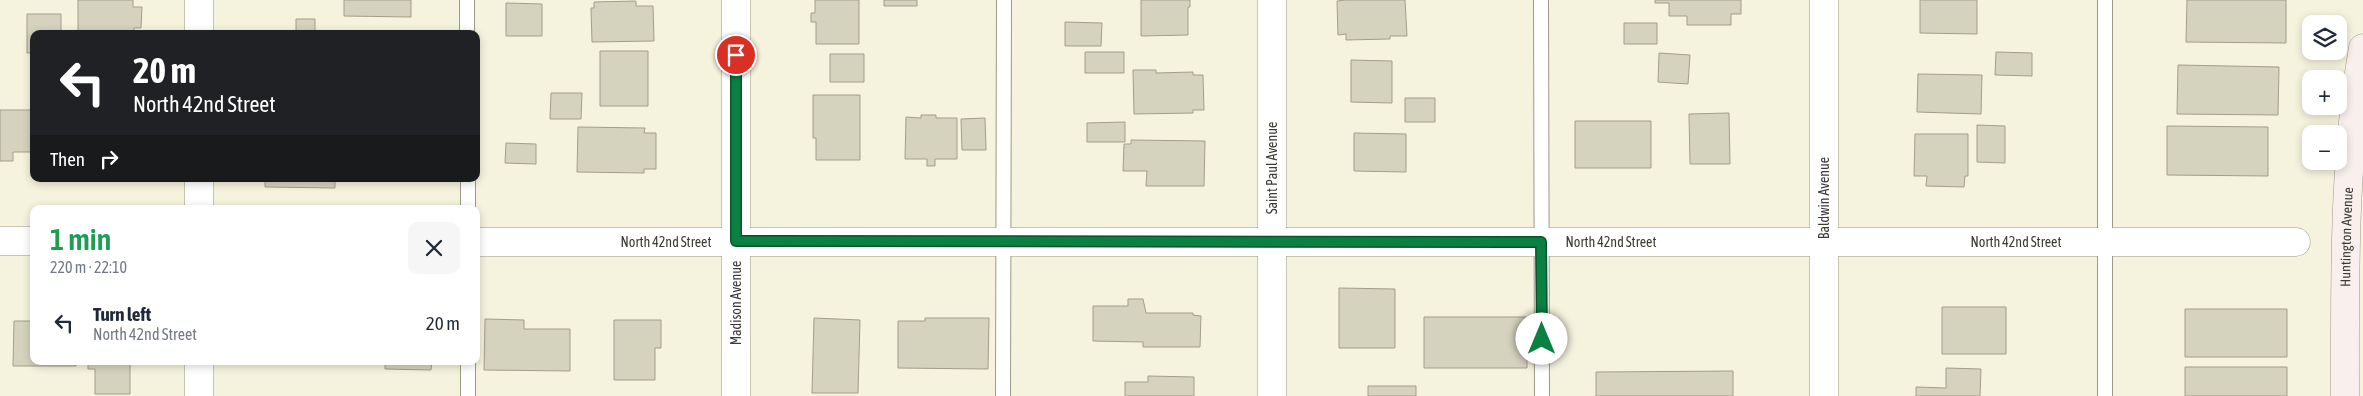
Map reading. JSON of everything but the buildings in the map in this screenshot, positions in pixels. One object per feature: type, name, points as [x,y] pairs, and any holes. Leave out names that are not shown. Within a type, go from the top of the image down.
[{"type":"main road","name":"Huntington Avenue","points":[[2345,396],[2345,241],[2348,164],[2363,48]]},
{"type":"street","points":[[198,0],[198,30]]},
{"type":"street","name":"Madison Avenue","points":[[736,0],[736,396]]},
{"type":"street","name":"Saint Paul Avenue","points":[[1272,0],[1272,396]]},
{"type":"street","name":"Baldwin Avenue","points":[[1824,0],[1824,396]]},
{"type":"street","points":[[198,182],[198,205]]},
{"type":"street","name":"North 42nd Street","points":[[480,242],[1272,240],[2296,242]]},
{"type":"street","points":[[0,241],[30,241]]},
{"type":"street","points":[[199,365],[199,396]]},
{"type":"lane","points":[[467,0],[467,30]]},
{"type":"lane","points":[[1003,396],[1004,0]]},
{"type":"lane","points":[[1541,0],[1542,396]]},
{"type":"lane","points":[[2105,0],[2106,396]]},
{"type":"lane","points":[[468,182],[468,205]]},
{"type":"lane","points":[[468,365],[468,396]]},
{"type":"route","points":[[736,55],[736,241],[1233,242],[1272,240],[1541,242],[1542,339]]}]
